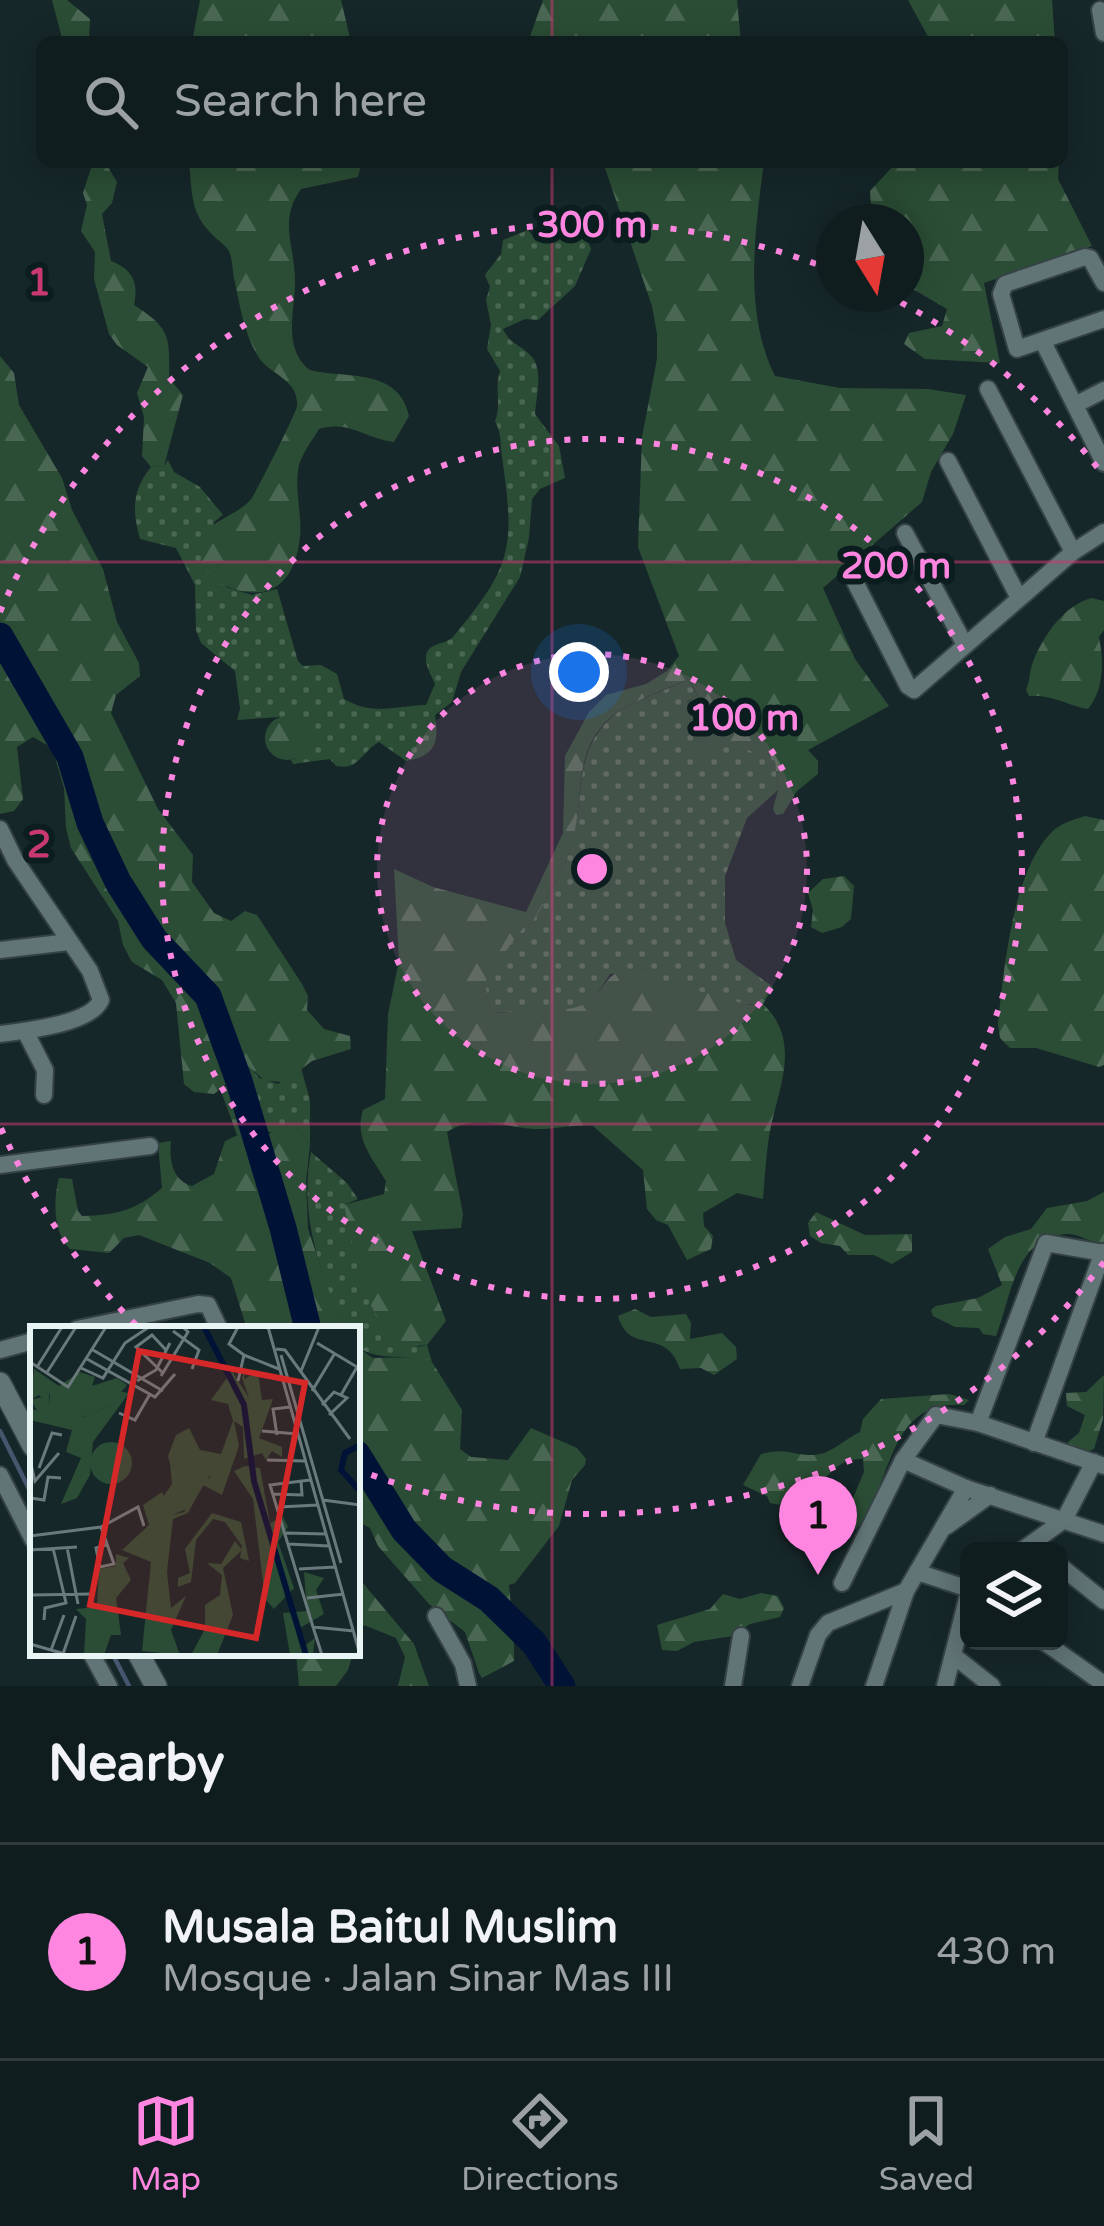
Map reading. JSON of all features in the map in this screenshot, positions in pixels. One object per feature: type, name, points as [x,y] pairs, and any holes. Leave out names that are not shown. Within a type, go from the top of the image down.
[{"type":"street","points":[[1100,10],[1104,33]]},
{"type":"street","points":[[1104,283],[1088,256],[1005,284],[1001,294],[1014,347],[1020,350],[1104,320]]},
{"type":"street","points":[[1042,342],[1104,464]]},
{"type":"street","points":[[988,389],[1073,552]]},
{"type":"street","points":[[1075,405],[1104,390]]},
{"type":"street","points":[[948,461],[1019,598]]},
{"type":"street","points":[[853,578],[911,688],[921,686],[1073,552],[1104,532]]},
{"type":"street","points":[[905,533],[965,645]]},
{"type":"street","points":[[0,830],[8,862],[98,986],[101,1004],[95,1010],[25,1031],[0,1034]]},
{"type":"street","points":[[0,950],[69,942]]},
{"type":"street","points":[[25,1031],[45,1070],[44,1095]]},
{"type":"street","points":[[0,1165],[150,1146]]},
{"type":"street","points":[[978,1423],[1046,1244],[1103,1252],[1034,1443]]},
{"type":"street","points":[[116,1324],[198,1304],[208,1305],[218,1326]]},
{"type":"street","points":[[0,1350],[30,1342]]},
{"type":"street","points":[[0,1383],[30,1440]]},
{"type":"street","points":[[842,1583],[903,1460],[931,1417],[943,1414],[1099,1464],[1064,1520],[1038,1542]]},
{"type":"street","points":[[903,1460],[966,1488],[1104,1534]]},
{"type":"street","points":[[0,1474],[30,1534]]},
{"type":"street","points":[[874,1686],[906,1591],[966,1488]]},
{"type":"street","points":[[942,1530],[990,1496]]},
{"type":"street","points":[[917,1572],[960,1587]]},
{"type":"street","points":[[1068,1572],[1104,1601]]},
{"type":"street","points":[[800,1686],[818,1635],[828,1623],[906,1591]]},
{"type":"street","points":[[436,1616],[464,1664],[468,1686]]},
{"type":"street","points":[[945,1686],[960,1630]]},
{"type":"street","points":[[733,1686],[742,1636]]},
{"type":"street","points":[[1055,1650],[1104,1684]]},
{"type":"street","points":[[93,1656],[109,1686]]},
{"type":"street","points":[[140,1656],[156,1686]]},
{"type":"street","points":[[954,1656],[992,1686]]},
{"type":"green space","points":[[52,0],[67,0],[90,19],[89,36],[61,36]]},
{"type":"green space","points":[[200,0],[341,0],[350,36],[193,36]]},
{"type":"green space","points":[[543,0],[737,0],[740,36],[530,36]]},
{"type":"green space","points":[[908,0],[1052,0],[1055,36],[928,36]]},
{"type":"green space","points":[[91,168],[109,168],[117,182],[112,203],[102,214],[111,261],[132,277],[134,305],[165,334],[169,378],[183,395],[164,466],[151,467],[142,456],[144,417],[137,393],[148,367],[109,334],[94,279],[95,252],[81,231],[87,205],[83,193]]},
{"type":"green space","points":[[190,168],[360,168],[358,177],[301,189],[294,201],[289,223],[295,281],[293,340],[310,370],[382,382],[403,400],[409,416],[394,442],[348,428],[319,429],[299,466],[297,556],[283,581],[261,592],[215,581],[200,548],[210,528],[252,498],[295,411],[296,397],[254,349],[229,251],[203,223]]},
{"type":"green space","points":[[605,168],[763,168],[755,299],[765,352],[775,376],[840,388],[928,389],[966,395],[922,502],[823,588],[855,659],[889,706],[808,750],[818,761],[818,774],[797,791],[783,814],[776,815],[775,761],[726,741],[710,754],[697,752],[697,726],[686,717],[682,705],[698,696],[689,679],[619,711],[599,729],[585,758],[573,839],[555,883],[531,924],[525,925],[486,978],[487,1004],[496,1013],[579,1006],[623,970],[749,1005],[763,1004],[775,1018],[785,1049],[763,1199],[737,1193],[703,1213],[704,1226],[713,1236],[711,1249],[687,1260],[668,1225],[647,1209],[643,1170],[593,1126],[534,1129],[478,1123],[457,1127],[447,1132],[463,1214],[461,1228],[412,1231],[446,1321],[427,1345],[405,1347],[369,1301],[344,1205],[384,1194],[386,1181],[366,1147],[361,1120],[363,1110],[385,1099],[388,1014],[399,961],[394,869],[433,887],[526,912],[563,833],[565,756],[589,712],[606,695],[646,684],[667,671],[679,656],[638,547],[642,437],[657,359],[652,306]]},
{"type":"green space","points":[[891,168],[1059,168],[1058,179],[1092,246],[984,283],[1000,363],[925,359],[904,344],[909,333],[942,326],[947,309],[924,296],[924,204],[871,204],[870,191]]},
{"type":"green space","points":[[528,230],[536,240],[562,230],[586,237],[591,249],[575,286],[538,320],[525,319],[503,329],[535,362],[535,414],[559,446],[565,478],[540,489],[532,499],[520,577],[461,672],[452,702],[435,715],[435,740],[429,751],[406,761],[379,742],[350,766],[336,766],[330,759],[293,764],[291,760],[297,758],[280,717],[237,720],[235,671],[201,643],[196,630],[195,585],[176,548],[140,539],[135,510],[140,484],[151,467],[164,466],[168,460],[174,472],[200,487],[223,515],[214,522],[226,587],[252,595],[277,589],[298,661],[337,674],[344,699],[374,709],[426,705],[435,684],[427,652],[453,637],[473,612],[505,554],[508,513],[495,421],[500,371],[487,349],[490,287],[485,275],[501,254],[503,240]]},
{"type":"green space","points":[[0,356],[14,373],[19,405],[62,478],[72,510],[103,569],[117,622],[139,663],[140,676],[116,695],[111,713],[158,809],[193,855],[192,882],[214,913],[231,921],[245,911],[257,915],[302,984],[308,996],[307,1010],[324,1029],[350,1036],[351,1049],[312,1061],[285,1082],[265,1081],[248,1066],[214,1094],[194,1092],[184,1084],[176,1003],[162,980],[132,962],[118,921],[71,848],[64,788],[52,748],[33,737],[17,747],[23,799],[14,811],[0,814]]},
{"type":"green space","points":[[1092,598],[1104,601],[1104,630],[1099,637],[1101,675],[1088,709],[1029,696],[1032,665],[1049,632],[1064,614]]},
{"type":"green space","points":[[689,679],[698,697],[687,701],[691,719],[718,748],[726,740],[775,761],[778,790],[747,818],[725,876],[725,923],[736,960],[773,987],[763,1004],[743,1004],[648,978],[610,974],[593,999],[577,1008],[496,1013],[487,1004],[485,978],[525,925],[531,924],[561,872],[577,821],[586,758],[600,729],[619,711]]},
{"type":"green space","points":[[287,716],[303,722],[309,738],[303,754],[287,760],[271,754],[265,738],[271,722]]},
{"type":"green space","points":[[1085,816],[1104,820],[1104,1065],[1099,1067],[1036,1048],[1010,1048],[1000,1038],[998,1024],[1012,923],[1027,872],[1051,833]]},
{"type":"green space","points":[[844,876],[854,886],[851,919],[822,933],[811,927],[808,893],[823,879]]},
{"type":"green space","points":[[248,1065],[259,1078],[278,1084],[301,1068],[310,1100],[310,1145],[297,1129],[237,1135],[221,1091]]},
{"type":"green space","points":[[277,1127],[297,1129],[310,1145],[308,1229],[341,1326],[246,1326],[231,1278],[210,1263],[139,1235],[124,1238],[109,1253],[70,1249],[64,1242],[56,1216],[59,1178],[72,1179],[82,1216],[116,1213],[144,1202],[162,1188],[158,1143],[171,1141],[173,1168],[192,1186],[214,1174],[225,1141],[240,1134],[269,1134]]},
{"type":"green space","points":[[311,1152],[358,1199],[344,1205],[418,1347],[427,1345],[432,1362],[366,1352],[360,1349],[360,1326],[341,1326],[319,1263],[310,1221]]},
{"type":"green space","points":[[1104,1192],[1104,1244],[1068,1234],[1036,1245],[1018,1271],[996,1336],[983,1334],[979,1328],[955,1327],[933,1316],[931,1310],[936,1306],[978,1298],[1002,1285],[988,1249],[1005,1237],[1031,1229],[1047,1208],[1087,1201]]},
{"type":"green space","points":[[816,1212],[865,1235],[912,1234],[912,1252],[892,1264],[874,1255],[848,1255],[840,1246],[810,1236],[808,1223]]},
{"type":"green space","points":[[635,1309],[651,1317],[686,1314],[690,1339],[722,1333],[736,1347],[737,1359],[714,1375],[701,1368],[680,1369],[666,1348],[623,1328],[618,1316]]},
{"type":"green space","points":[[360,1349],[373,1358],[420,1357],[432,1362],[462,1410],[460,1449],[471,1457],[508,1460],[531,1428],[577,1448],[586,1459],[572,1480],[559,1526],[509,1585],[514,1661],[482,1678],[465,1632],[429,1604],[378,1546],[370,1528],[360,1523]]},
{"type":"green space","points":[[1104,1375],[1103,1419],[1094,1449],[1085,1453],[1068,1448],[1085,1415],[1067,1406],[1066,1393],[1086,1392]]},
{"type":"green space","points":[[949,1394],[969,1400],[964,1405],[938,1407],[905,1430],[856,1529],[849,1529],[845,1517],[864,1472],[863,1459],[837,1467],[811,1494],[788,1505],[770,1503],[767,1496],[743,1485],[761,1454],[819,1454],[860,1432],[863,1419],[881,1399]]},
{"type":"green space","points":[[360,1580],[414,1644],[429,1686],[398,1686],[405,1657],[396,1638],[364,1625],[360,1632]]},
{"type":"green space","points":[[761,1593],[778,1596],[784,1608],[780,1617],[750,1624],[733,1636],[694,1642],[677,1651],[662,1650],[657,1625],[710,1609],[723,1594],[740,1599]]},
{"type":"green space","points":[[296,1656],[352,1656],[336,1686],[299,1686]]},
{"type":"waterway","points":[[0,636],[70,757],[90,823],[118,882],[154,939],[208,996],[239,1081],[307,1326]]},
{"type":"waterway","points":[[0,1431],[30,1491]]},
{"type":"waterway","points":[[360,1459],[404,1530],[442,1569],[489,1599],[534,1643],[562,1686]]},
{"type":"waterway","points":[[114,1656],[129,1686]]},
{"type":"place","name":"Musala Baitul Muslim","points":[[818,1575]]}]
